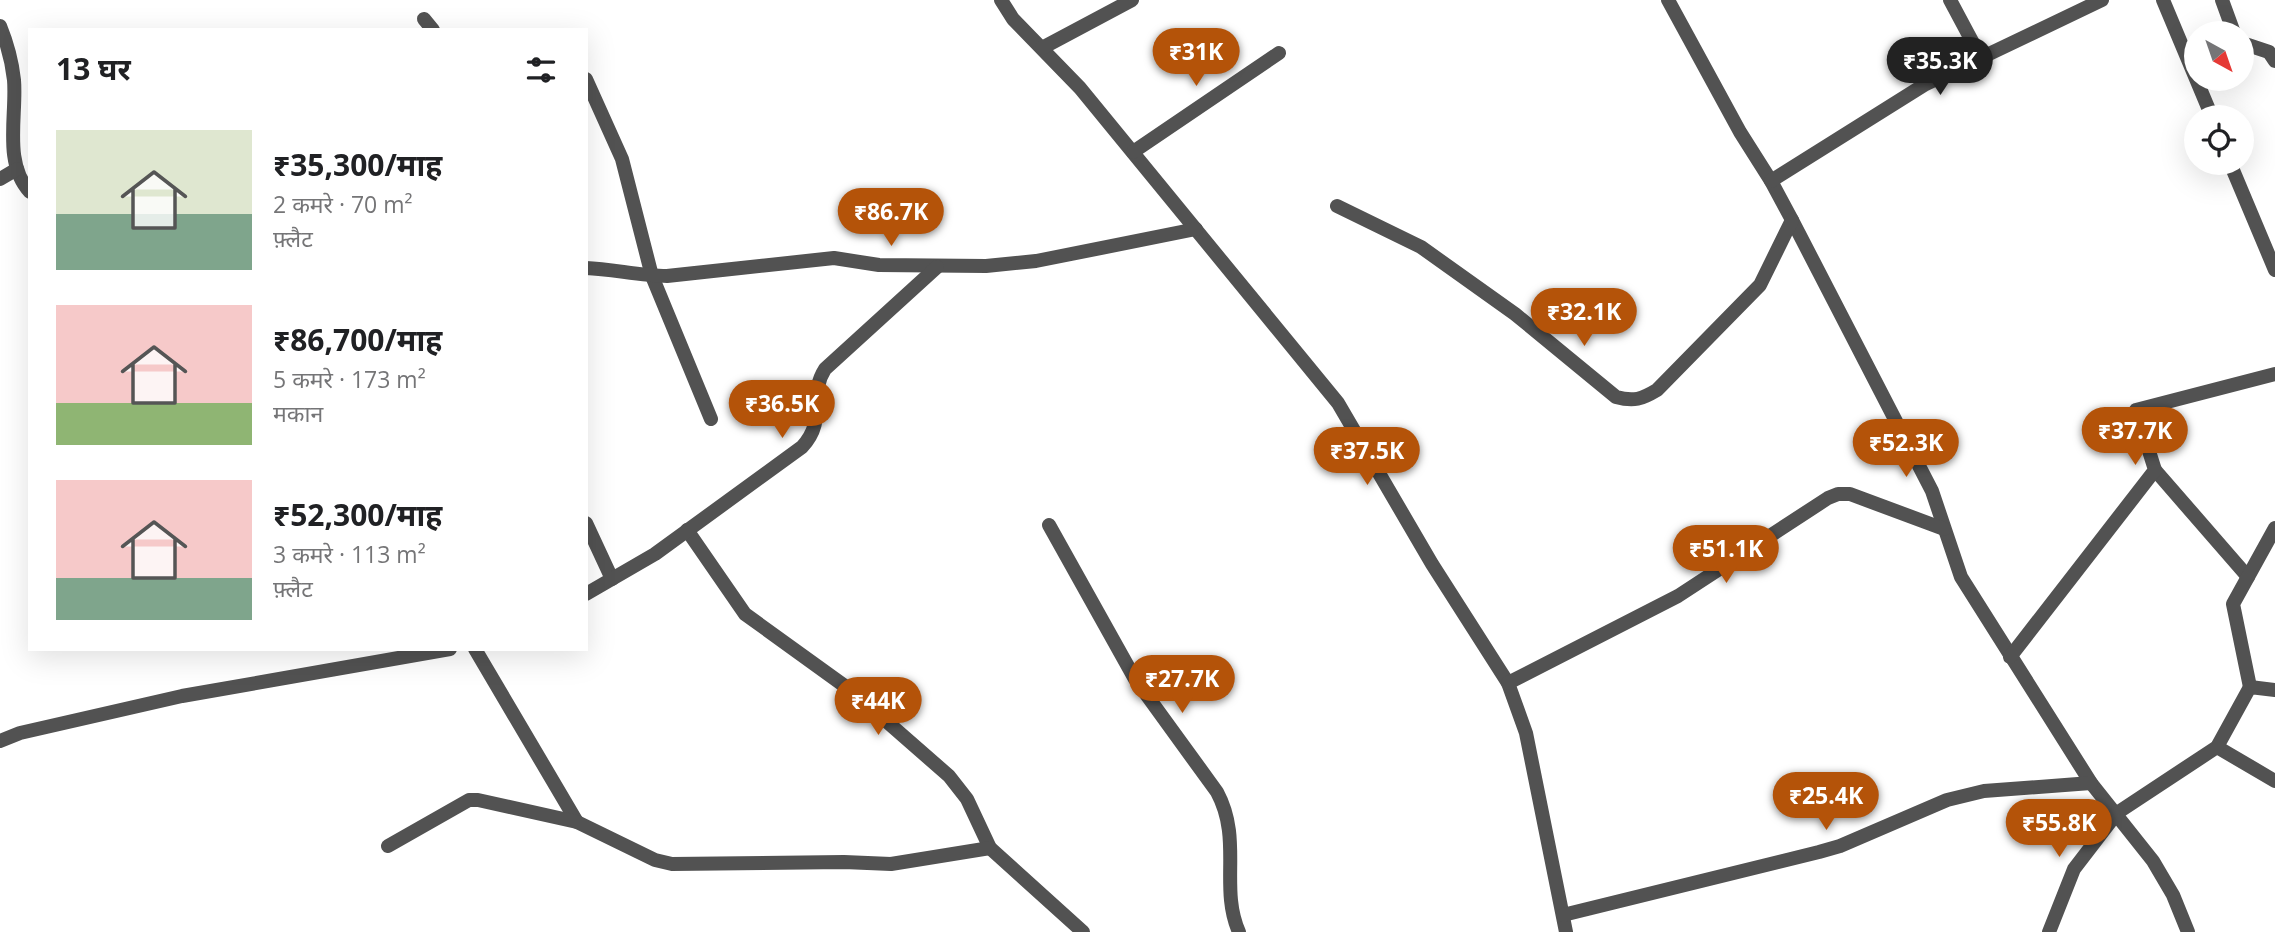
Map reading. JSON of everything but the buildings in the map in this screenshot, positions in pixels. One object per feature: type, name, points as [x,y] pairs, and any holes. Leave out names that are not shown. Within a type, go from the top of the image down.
[{"type":"street","points":[[1001,0],[1013,19],[1080,88],[1338,403],[1432,564],[1508,683],[1526,733],[1566,932]]},
{"type":"street","points":[[1042,48],[1132,0]]},
{"type":"street","points":[[1668,0],[1792,220],[1932,491],[1961,577],[2091,783],[2153,861],[2173,895],[2188,932]]},
{"type":"street","points":[[1950,0],[1982,58]]},
{"type":"street","points":[[1771,181],[1924,85],[2102,0]]},
{"type":"street","points":[[2163,0],[2207,105]]},
{"type":"street","points":[[2222,0],[2230,21]]},
{"type":"street","points":[[0,26],[14,79],[14,153],[17,169],[28,190]]},
{"type":"street","points":[[2254,47],[2269,52],[2275,61]]},
{"type":"street","points":[[1133,152],[1279,53]]},
{"type":"street","points":[[588,83],[622,159],[652,276],[711,419]]},
{"type":"street","points":[[0,179],[17,169]]},
{"type":"street","points":[[2235,175],[2275,270]]},
{"type":"street","points":[[1337,206],[1421,247],[1515,314],[1616,397],[1629,400],[1642,400],[1657,390],[1760,285],[1792,220]]},
{"type":"street","points":[[588,268],[652,276],[834,258],[879,265],[986,266],[1036,261],[1196,229]]},
{"type":"street","points":[[588,593],[654,554],[802,447],[811,438],[816,427],[818,380],[825,369],[937,267]]},
{"type":"street","points":[[2248,577],[2155,470],[2136,410],[2275,374]]},
{"type":"street","points":[[2010,657],[2155,470]]},
{"type":"street","points":[[1508,683],[1678,596],[1838,494],[1850,494],[1944,529]]},
{"type":"street","points":[[1049,525],[1135,679],[1217,792],[1225,808],[1230,827],[1232,904],[1239,932]]},
{"type":"street","points":[[588,527],[612,579]]},
{"type":"street","points":[[2049,932],[2074,869],[2117,813],[2217,747],[2250,687],[2233,604],[2275,528]]},
{"type":"street","points":[[687,530],[745,614],[853,692],[949,776],[967,799],[990,848],[1083,932]]},
{"type":"street","points":[[0,741],[20,733],[182,696],[439,651]]},
{"type":"street","points":[[476,651],[577,822]]},
{"type":"street","points":[[2250,687],[2275,690]]},
{"type":"street","points":[[2217,747],[2275,781]]},
{"type":"street","points":[[1563,915],[1840,846],[1966,794],[2091,783]]},
{"type":"street","points":[[388,846],[469,800],[577,822],[655,860],[672,864],[891,863],[990,848]]}]
